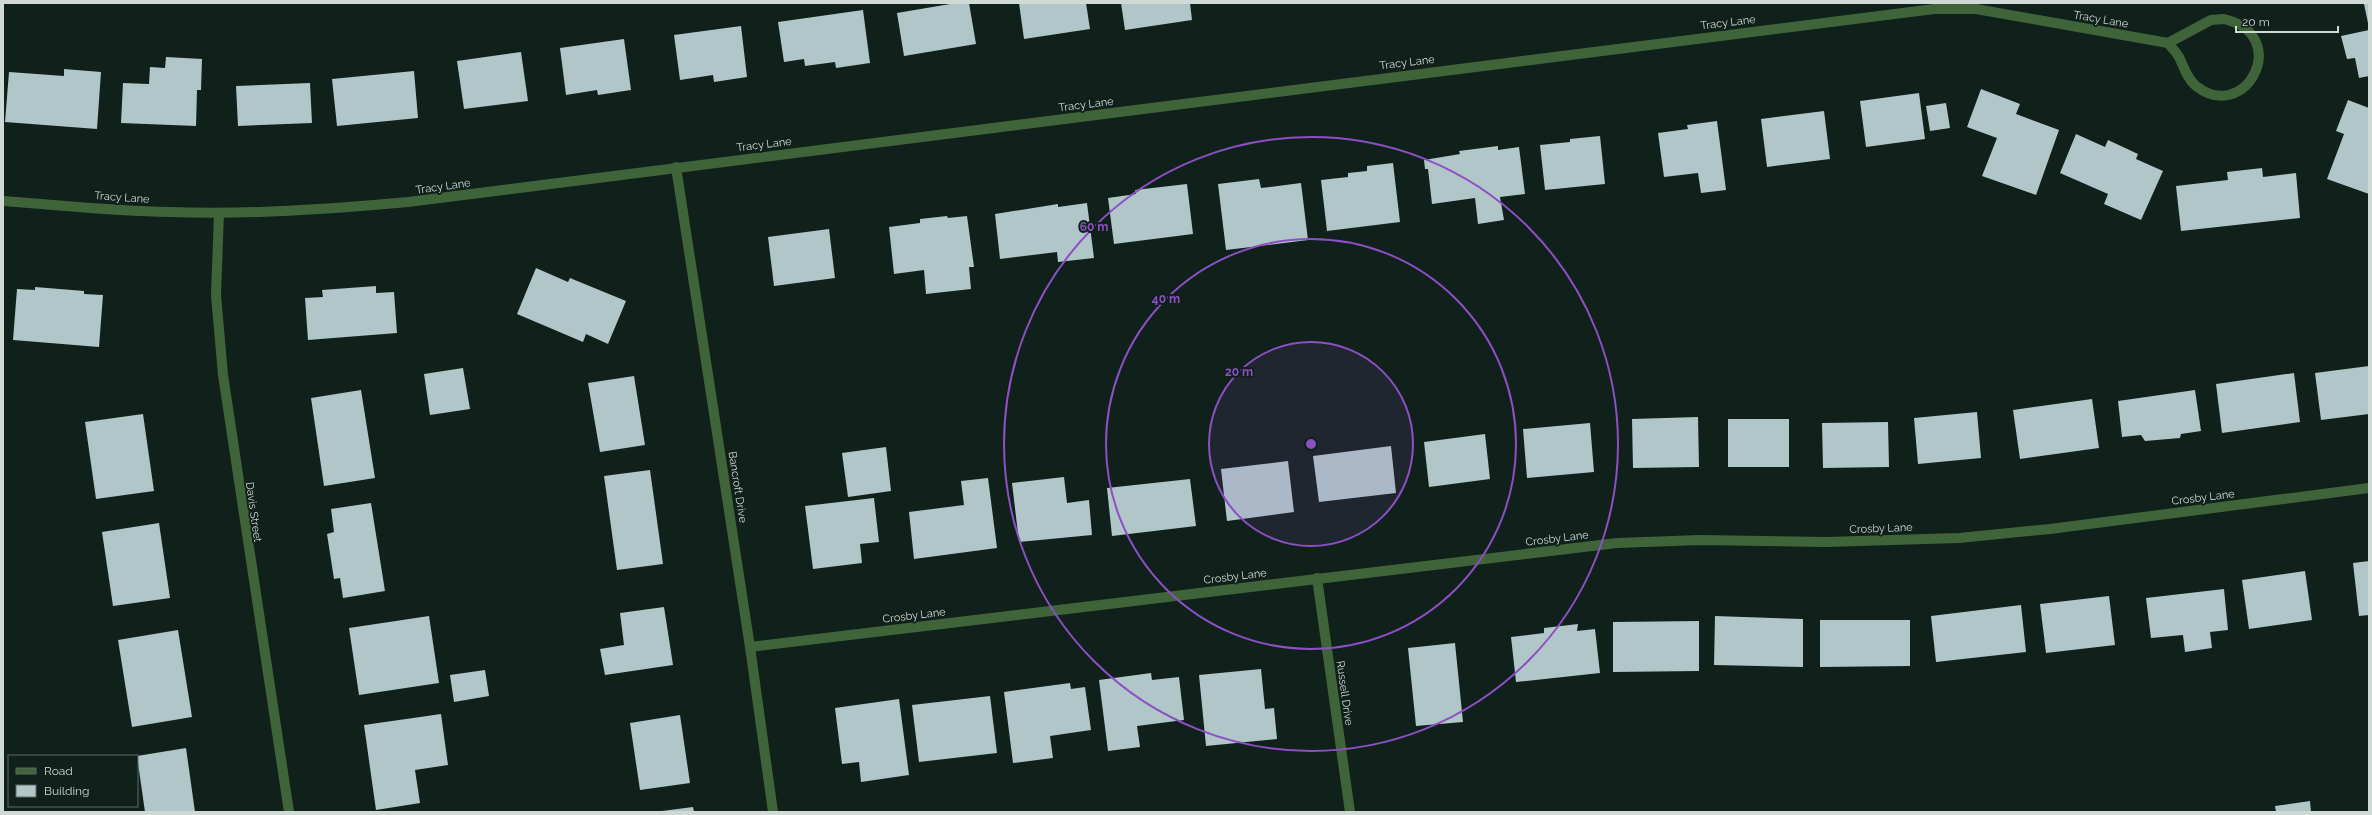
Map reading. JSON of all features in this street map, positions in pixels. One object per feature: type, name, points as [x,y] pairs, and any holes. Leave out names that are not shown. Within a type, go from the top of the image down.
[{"type":"street","name":"Tracy Lane","points":[[3,201],[168,212],[219,213],[345,208],[408,202],[1934,9],[1976,10],[2168,43]]},
{"type":"street","points":[[2224,19],[2245,27],[2254,37],[2259,50],[2259,63],[2256,74],[2248,85],[2237,92],[2224,96],[2206,93],[2194,85],[2186,74],[2178,56],[2168,43],[2211,20],[2224,19]]},
{"type":"street","name":"Bancroft Drive","points":[[676,167],[750,647],[773,812]]},
{"type":"street","name":"Davis Street","points":[[219,213],[216,295],[223,375],[247,547],[289,812]]},
{"type":"street","name":"Crosby Lane","points":[[750,647],[1617,543],[1700,540],[1826,542],[1959,538],[2050,529],[2369,488]]},
{"type":"street","name":"Russell Drive","points":[[1317,578],[1350,812]]},
{"type":"building","points":[[956,3],[969,3],[976,44],[904,56],[897,13]]},
{"type":"building","points":[[1019,3],[1086,3],[1090,29],[1024,39]]},
{"type":"building","points":[[1121,3],[1190,3],[1192,20],[1125,30]]},
{"type":"building","points":[[2369,3],[2369,23],[2368,23],[2364,4]]},
{"type":"building","points":[[863,10],[870,63],[836,68],[835,62],[805,66],[804,59],[784,62],[778,22]]},
{"type":"building","points":[[741,26],[747,77],[714,82],[713,75],[680,80],[674,35]]},
{"type":"building","points":[[2369,30],[2369,76],[2359,78],[2355,58],[2347,59],[2341,36]]},
{"type":"building","points":[[624,39],[631,90],[598,95],[597,90],[566,95],[560,48]]},
{"type":"building","points":[[521,52],[528,101],[464,109],[457,61]]},
{"type":"building","points":[[166,57],[202,59],[201,90],[197,90],[196,126],[121,123],[123,83],[149,84],[150,67],[165,68]]},
{"type":"building","points":[[64,69],[101,72],[97,129],[5,122],[9,72],[64,76]]},
{"type":"building","points":[[414,71],[418,118],[337,126],[332,79]]},
{"type":"building","points":[[310,83],[312,123],[238,126],[236,86]]},
{"type":"building","points":[[1981,89],[2020,104],[2016,114],[2059,130],[2036,195],[1982,176],[1997,138],[1967,127]]},
{"type":"building","points":[[1919,93],[1925,139],[1866,147],[1860,101]]},
{"type":"building","points":[[2348,100],[2369,108],[2369,194],[2327,179],[2344,134],[2336,131]]},
{"type":"building","points":[[1946,103],[1950,128],[1930,131],[1926,106]]},
{"type":"building","points":[[1824,111],[1830,159],[1767,167],[1761,119]]},
{"type":"building","points":[[1717,121],[1726,190],[1701,193],[1698,173],[1664,177],[1658,133],[1688,129],[1687,125]]},
{"type":"building","points":[[2076,134],[2105,147],[2108,140],[2138,154],[2136,159],[2163,171],[2141,220],[2104,204],[2108,194],[2060,173]]},
{"type":"building","points":[[1600,136],[1605,184],[1545,190],[1540,145],[1570,142],[1570,139]]},
{"type":"building","points":[[1498,146],[1498,150],[1519,147],[1525,194],[1500,197],[1504,220],[1478,224],[1475,198],[1432,204],[1428,169],[1425,169],[1424,160],[1460,154],[1459,151]]},
{"type":"building","points":[[1393,163],[1400,222],[1327,231],[1321,180],[1348,177],[1348,173],[1367,171],[1367,166]]},
{"type":"building","points":[[2262,168],[2263,177],[2296,173],[2300,218],[2181,231],[2176,186],[2228,180],[2227,172]]},
{"type":"building","points":[[1259,179],[1261,188],[1301,183],[1308,240],[1226,250],[1218,184]]},
{"type":"building","points":[[1187,184],[1193,234],[1114,244],[1108,198],[1136,194],[1135,190]]},
{"type":"building","points":[[1087,203],[1094,258],[1058,262],[1057,252],[1000,259],[995,214],[1058,204],[1058,207]]},
{"type":"building","points":[[947,216],[948,218],[967,216],[974,267],[969,267],[971,289],[926,294],[924,270],[894,274],[889,227],[920,223],[920,219]]},
{"type":"building","points":[[829,229],[835,278],[774,286],[768,237]]},
{"type":"building","points":[[536,268],[568,282],[570,278],[626,301],[608,344],[586,334],[583,342],[517,314]]},
{"type":"building","points":[[376,286],[376,293],[394,292],[397,333],[308,340],[305,298],[323,297],[322,290]]},
{"type":"building","points":[[35,287],[84,291],[84,294],[103,295],[99,347],[13,340],[17,289],[35,290]]},
{"type":"building","points":[[2369,366],[2369,414],[2321,420],[2315,373]]},
{"type":"building","points":[[463,368],[470,409],[430,415],[424,374]]},
{"type":"building","points":[[2294,373],[2300,422],[2222,433],[2216,384]]},
{"type":"building","points":[[634,376],[645,445],[600,452],[588,383]]},
{"type":"building","points":[[361,390],[375,478],[324,486],[311,398]]},
{"type":"building","points":[[2195,390],[2201,431],[2181,434],[2180,438],[2145,441],[2141,435],[2122,437],[2118,401]]},
{"type":"building","points":[[2092,399],[2099,448],[2020,459],[2013,410]]},
{"type":"building","points":[[1977,412],[1981,458],[1918,464],[1914,418]]},
{"type":"building","points":[[143,414],[154,491],[96,499],[85,422]]},
{"type":"building","points":[[1698,417],[1699,467],[1633,468],[1632,419]]},
{"type":"building","points":[[1728,419],[1789,419],[1789,467],[1728,467]]},
{"type":"building","points":[[1888,422],[1889,467],[1823,468],[1822,423]]},
{"type":"building","points":[[1590,423],[1594,472],[1527,478],[1523,429]]},
{"type":"building","points":[[1485,434],[1490,479],[1429,487],[1424,442]]},
{"type":"building","points":[[1391,446],[1396,493],[1319,502],[1313,456]]},
{"type":"building","points":[[886,447],[891,491],[848,497],[842,453]]},
{"type":"building","points":[[1288,461],[1294,512],[1227,521],[1221,469]]},
{"type":"building","points":[[650,470],[663,564],[617,570],[604,476]]},
{"type":"building","points":[[1064,477],[1067,503],[1089,500],[1092,535],[1019,542],[1012,483]]},
{"type":"building","points":[[988,478],[997,548],[914,559],[909,512],[964,505],[961,481]]},
{"type":"building","points":[[1190,479],[1196,526],[1112,536],[1107,488]]},
{"type":"building","points":[[874,498],[879,542],[860,544],[862,563],[813,569],[805,506]]},
{"type":"building","points":[[371,503],[385,591],[343,598],[340,578],[334,579],[327,534],[334,532],[331,509]]},
{"type":"building","points":[[159,523],[170,598],[113,606],[102,532]]},
{"type":"building","points":[[2369,561],[2369,615],[2359,616],[2353,563]]},
{"type":"building","points":[[2305,571],[2312,620],[2249,629],[2242,580]]},
{"type":"building","points":[[2224,589],[2228,630],[2210,632],[2212,648],[2185,652],[2183,635],[2151,638],[2146,598]]},
{"type":"building","points":[[2109,596],[2115,645],[2046,653],[2040,604]]},
{"type":"building","points":[[2021,605],[2026,652],[1936,662],[1931,616]]},
{"type":"building","points":[[664,607],[673,665],[605,675],[600,649],[624,645],[620,613]]},
{"type":"building","points":[[429,616],[439,683],[359,695],[349,628]]},
{"type":"building","points":[[1715,616],[1803,619],[1803,667],[1714,665]]},
{"type":"building","points":[[1820,620],[1910,620],[1910,666],[1820,667]]},
{"type":"building","points":[[1699,621],[1699,671],[1613,672],[1613,622]]},
{"type":"building","points":[[1578,624],[1577,631],[1595,629],[1600,673],[1516,682],[1511,637],[1544,633],[1544,628]]},
{"type":"building","points":[[178,630],[192,717],[132,727],[118,640]]},
{"type":"building","points":[[1455,643],[1463,722],[1416,726],[1408,648]]},
{"type":"building","points":[[1261,669],[1265,709],[1274,708],[1277,739],[1206,746],[1199,675]]},
{"type":"building","points":[[485,670],[489,696],[454,702],[450,675]]},
{"type":"building","points":[[1151,673],[1152,680],[1179,677],[1184,720],[1137,726],[1140,747],[1108,751],[1099,680]]},
{"type":"building","points":[[1070,683],[1071,689],[1085,687],[1091,730],[1050,736],[1053,758],[1013,763],[1004,692]]},
{"type":"building","points":[[990,696],[997,753],[919,762],[912,705]]},
{"type":"building","points":[[899,699],[909,775],[861,782],[859,762],[842,764],[835,708]]},
{"type":"building","points":[[441,714],[448,765],[415,770],[420,803],[376,810],[364,725]]},
{"type":"building","points":[[680,715],[690,783],[640,790],[630,723]]},
{"type":"building","points":[[186,748],[195,812],[145,812],[138,756]]},
{"type":"building","points":[[2310,801],[2311,812],[2276,812],[2275,806]]},
{"type":"building","points":[[693,807],[694,812],[662,812],[662,811]]}]
